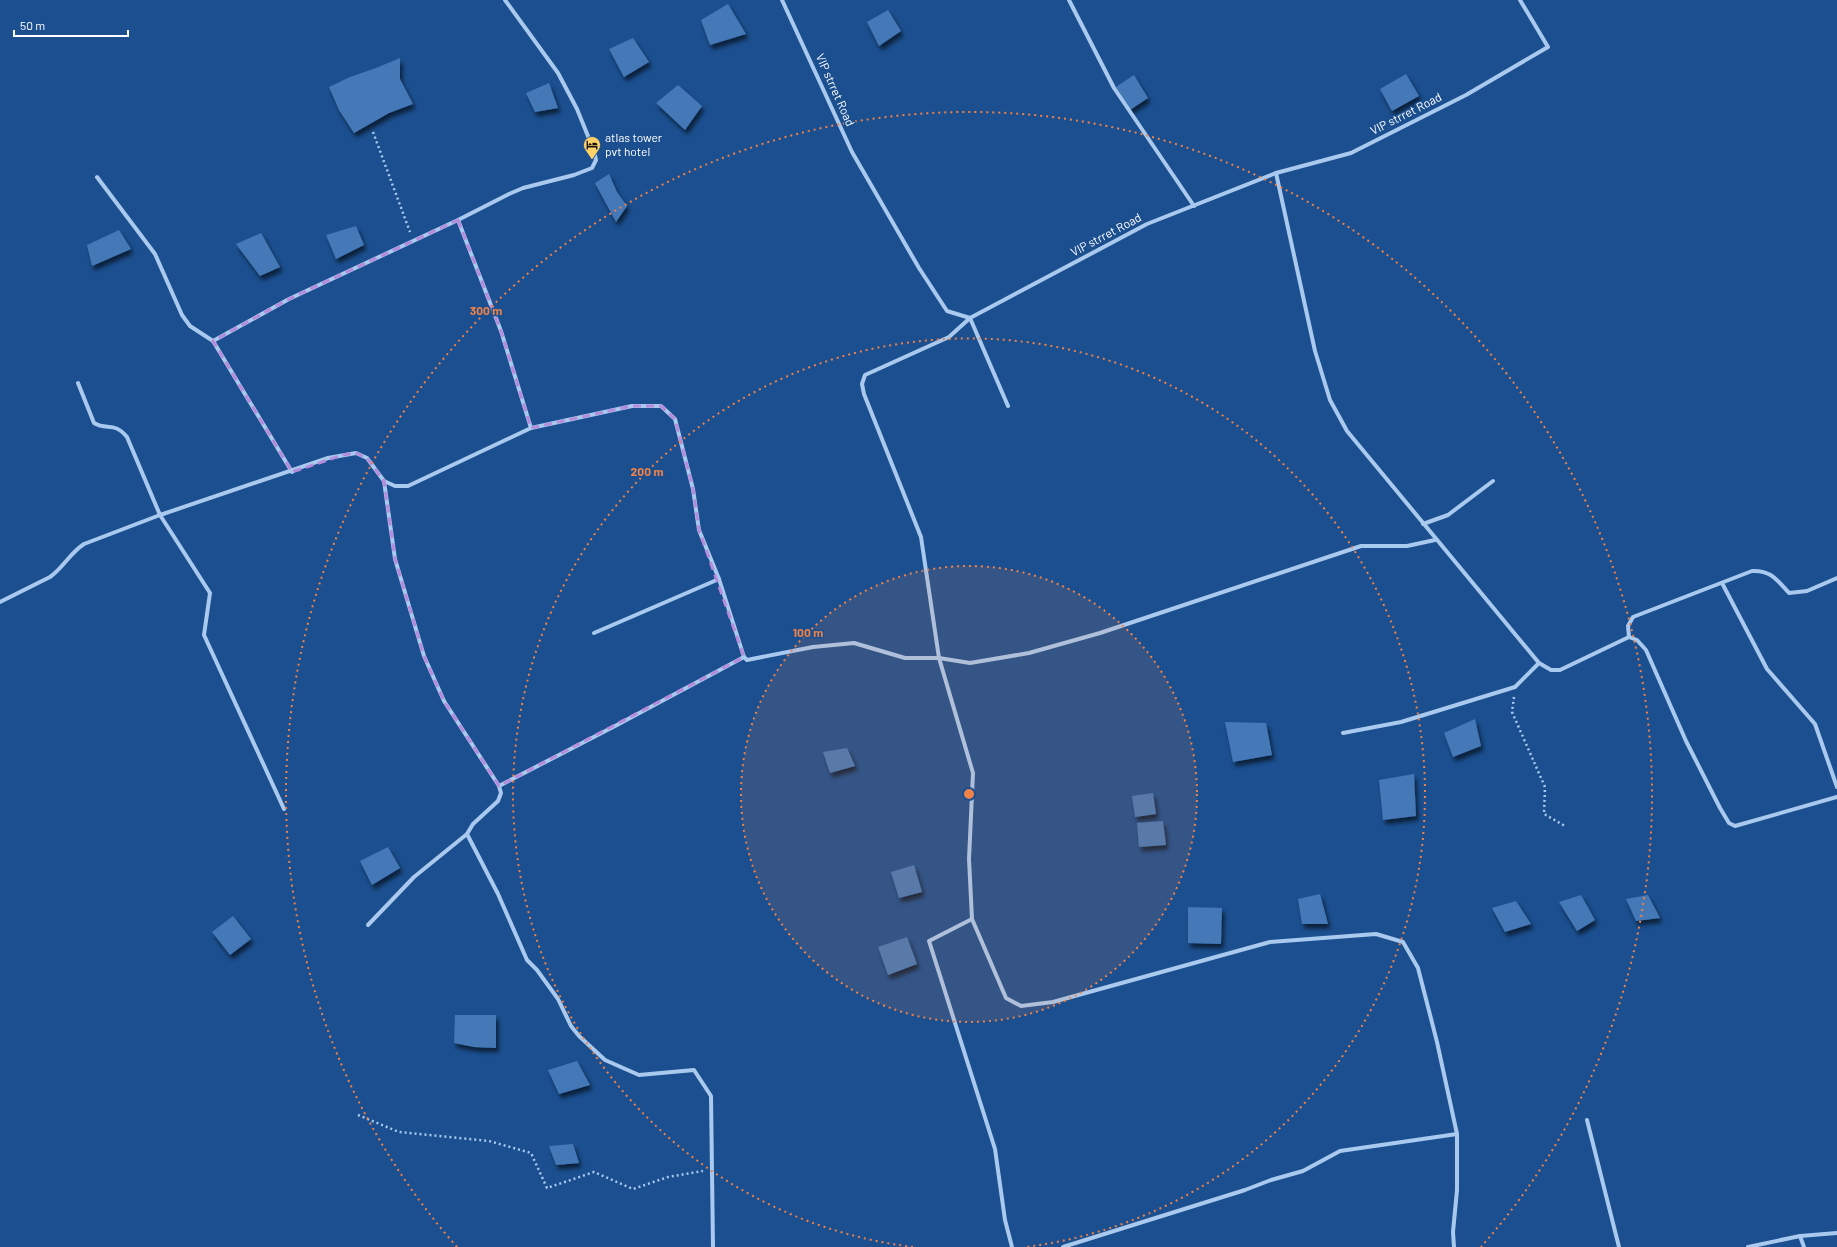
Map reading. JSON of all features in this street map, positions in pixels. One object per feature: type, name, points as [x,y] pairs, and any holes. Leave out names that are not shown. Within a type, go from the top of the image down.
[{"type":"street","points":[[213,341],[289,299],[523,188],[574,176],[592,168],[596,160],[594,151],[577,109],[558,73],[505,0]]},
{"type":"street","name":"VIP strret Road","points":[[782,0],[852,152],[919,268],[947,311],[970,318],[1147,224],[1276,173],[1350,153],[1466,95],[1548,47],[1520,0]]},
{"type":"street","points":[[1069,0],[1114,88],[1194,206]]},
{"type":"street","points":[[1276,173],[1315,350],[1330,400],[1347,431],[1435,540],[1539,663],[1551,670],[1560,670],[1629,637],[1637,640],[1646,650],[1686,741],[1729,823],[1735,826],[1837,797]]},
{"type":"street","points":[[97,177],[155,254],[182,315],[190,326],[213,341],[292,472]]},
{"type":"street","points":[[458,220],[501,331],[531,428]]},
{"type":"street","points":[[1008,406],[970,318],[949,337],[865,375],[862,384],[870,411],[921,537],[939,658],[974,773],[969,859],[972,919],[1006,998],[1021,1006],[1053,1002],[1270,942],[1376,934],[1403,942],[1418,968],[1458,1134],[1457,1190],[1453,1232],[1454,1247]]},
{"type":"street","points":[[78,383],[94,423],[97,425],[115,427],[121,430],[127,437],[160,515],[210,593],[204,635],[284,809]]},
{"type":"street","points":[[0,602],[58,572],[75,550],[84,544],[160,515],[292,472],[328,458],[356,453],[367,458],[384,480],[395,486],[408,486],[531,428],[632,406],[661,406],[675,419],[693,489],[699,530],[718,579],[744,657],[747,660],[813,648],[854,643],[905,658],[939,658],[970,663],[1029,653],[1100,634],[1361,546],[1407,546],[1435,540]]},
{"type":"street","points":[[368,926],[414,877],[467,834],[473,824],[498,801],[501,793],[499,786],[444,701],[424,656],[395,559],[384,480]]},
{"type":"street","points":[[1422,524],[1448,515],[1493,481]]},
{"type":"street","points":[[1629,637],[1628,626],[1633,617],[1752,572],[1761,570],[1768,572],[1789,593],[1807,591],[1837,578]]},
{"type":"street","points":[[594,633],[718,579]]},
{"type":"street","points":[[1722,583],[1767,669],[1815,724],[1837,787]]},
{"type":"street","points":[[499,786],[744,657]]},
{"type":"street","points":[[1343,733],[1401,722],[1515,687],[1539,663]]},
{"type":"street","points":[[467,834],[471,845],[498,894],[527,960],[537,970],[558,998],[571,1026],[579,1036],[605,1060],[638,1075],[694,1070],[711,1096],[713,1247]]},
{"type":"street","points":[[972,919],[929,941],[995,1149],[1000,1197],[1012,1247]]},
{"type":"street","points":[[1587,1120],[1619,1247]]},
{"type":"street","points":[[1062,1247],[1303,1171],[1340,1151],[1458,1134]]},
{"type":"street","points":[[1748,1247],[1800,1236],[1837,1233]]},
{"type":"street","points":[[1800,1236],[1804,1247]]},
{"type":"path","points":[[373,132],[414,241]]},
{"type":"path","points":[[1515,687],[1512,712],[1545,787],[1544,814],[1565,826]]},
{"type":"path","points":[[358,1115],[400,1132],[489,1141],[530,1153],[547,1188],[594,1172],[632,1189],[668,1177],[707,1171]]},
{"type":"highlighted area","points":[[458,220],[501,331],[531,428],[632,406],[661,406],[675,419],[693,489],[699,530],[744,657],[499,786],[444,701],[424,656],[395,559],[384,481],[367,458],[356,453],[343,455],[292,472],[213,341],[289,299]]},
{"type":"building","points":[[728,4],[746,34],[710,45],[701,20]]},
{"type":"building","points":[[888,10],[901,31],[879,46],[867,22]]},
{"type":"building","points":[[633,38],[649,62],[624,77],[609,49]]},
{"type":"building","points":[[400,58],[400,79],[413,104],[389,113],[354,133],[339,110],[329,87],[350,77]]},
{"type":"building","points":[[1406,74],[1419,96],[1392,111],[1380,89]]},
{"type":"building","points":[[1134,75],[1148,98],[1130,110],[1116,87]]},
{"type":"building","points":[[549,83],[558,108],[535,112],[526,93]]},
{"type":"building","points":[[678,85],[702,106],[685,130],[656,103]]},
{"type":"building","points":[[609,174],[617,192],[627,206],[616,222],[595,183]]},
{"type":"building","points":[[356,226],[364,245],[336,259],[326,235]]},
{"type":"building","points":[[119,230],[131,249],[92,266],[87,245]]},
{"type":"building","points":[[261,233],[280,267],[260,276],[236,244]]},
{"type":"building","points":[[1475,719],[1481,746],[1453,757],[1444,733]]},
{"type":"building","points":[[1225,722],[1266,723],[1272,755],[1233,762]]},
{"type":"building","points":[[847,748],[855,766],[830,773],[823,752]]},
{"type":"building","points":[[1414,774],[1416,816],[1383,820],[1379,780]]},
{"type":"building","points":[[1153,793],[1156,814],[1135,817],[1132,796]]},
{"type":"building","points":[[1163,821],[1166,845],[1139,847],[1137,823]]},
{"type":"building","points":[[388,847],[400,868],[372,885],[360,861]]},
{"type":"building","points":[[914,865],[922,892],[899,898],[891,872]]},
{"type":"building","points":[[1320,894],[1328,924],[1302,924],[1298,899]]},
{"type":"building","points":[[1581,895],[1595,920],[1577,931],[1559,902]]},
{"type":"building","points":[[1648,895],[1660,918],[1636,921],[1626,899]]},
{"type":"building","points":[[1516,901],[1531,924],[1505,932],[1492,908]]},
{"type":"building","points":[[1188,907],[1222,908],[1221,944],[1188,943]]},
{"type":"building","points":[[233,916],[251,939],[230,955],[212,932]]},
{"type":"building","points":[[907,937],[917,964],[888,975],[878,947]]},
{"type":"building","points":[[455,1015],[496,1015],[496,1048],[474,1047],[454,1043]]},
{"type":"building","points":[[577,1061],[590,1085],[559,1094],[548,1070]]},
{"type":"building","points":[[573,1144],[579,1163],[556,1165],[549,1146]]},
{"type":"place","name":"atlas tower pvt hotel","points":[[592,160]]}]
